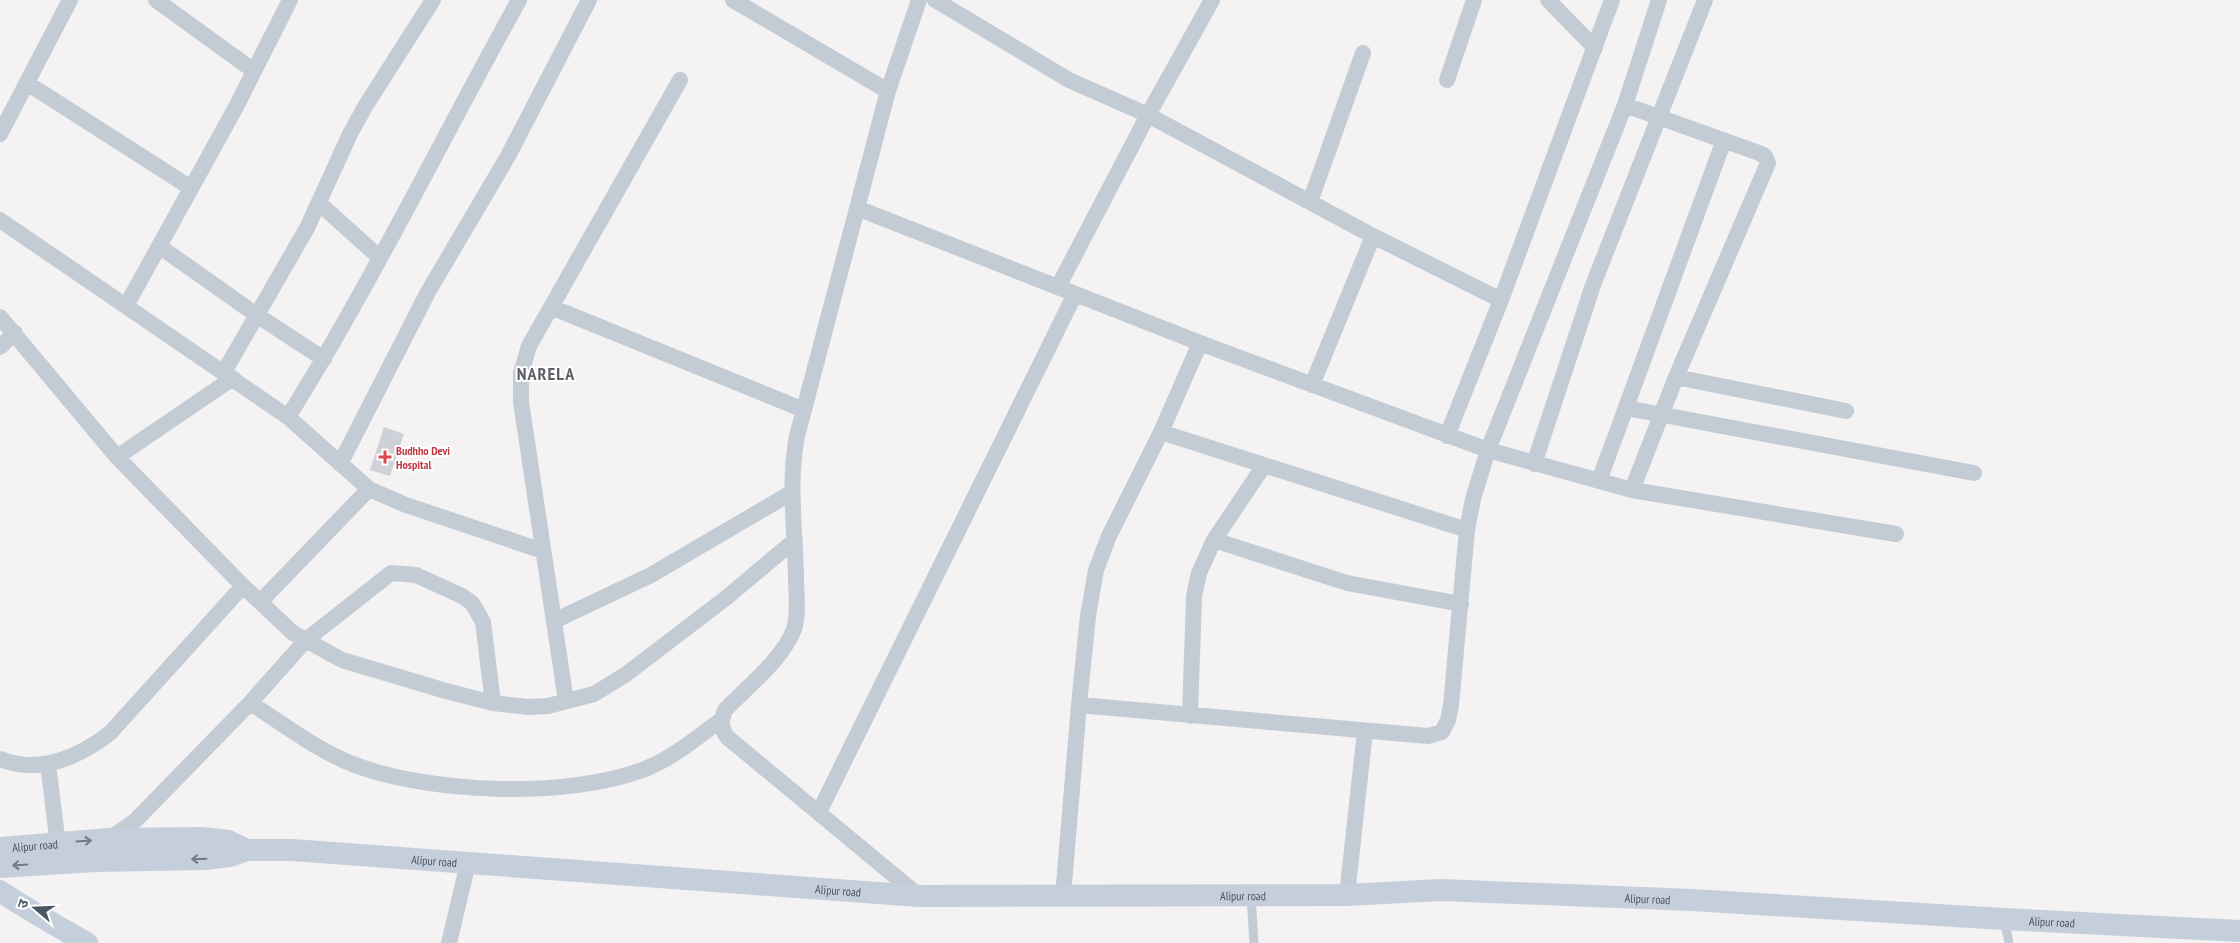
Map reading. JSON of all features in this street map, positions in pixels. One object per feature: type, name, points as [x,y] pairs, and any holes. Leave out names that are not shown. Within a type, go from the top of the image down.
[{"type":"street","points":[[0,134],[70,0]]},
{"type":"street","points":[[156,0],[254,71]]},
{"type":"street","points":[[126,306],[254,71],[290,0]]},
{"type":"street","points":[[117,457],[229,375],[258,316],[294,254],[366,105],[433,0]]},
{"type":"street","points":[[288,417],[324,359],[380,258],[519,0]]},
{"type":"street","points":[[340,464],[428,292],[508,156],[588,0]]},
{"type":"street","points":[[733,0],[888,91]]},
{"type":"street","points":[[919,0],[888,91],[792,461],[791,493],[795,540],[797,607],[794,629],[784,646],[725,710],[721,720],[726,737],[919,896]]},
{"type":"street","points":[[935,0],[1069,80],[1148,115],[1373,236],[1501,300]]},
{"type":"street","points":[[1058,287],[1148,115],[1212,0]]},
{"type":"street","points":[[1448,80],[1474,0]]},
{"type":"street","points":[[1548,0],[1595,48]]},
{"type":"street","points":[[1447,436],[1501,300],[1612,0]]},
{"type":"street","points":[[1079,705],[1428,736],[1442,732],[1448,720],[1451,705],[1467,530],[1473,499],[1488,450],[1625,104],[1660,0]]},
{"type":"street","points":[[1534,464],[1593,285],[1705,0]]},
{"type":"street","points":[[1310,202],[1363,53]]},
{"type":"street","points":[[566,701],[521,402],[521,373],[529,346],[680,80]]},
{"type":"street","points":[[27,83],[191,188]]},
{"type":"street","points":[[1625,104],[1765,156],[1768,163],[1676,377],[1632,490]]},
{"type":"street","points":[[1599,481],[1724,140]]},
{"type":"street","points":[[319,203],[380,258]]},
{"type":"street","points":[[857,208],[1312,386],[1488,450],[1632,490],[1896,534]]},
{"type":"street","points":[[0,220],[288,417],[369,489],[406,505],[543,551]]},
{"type":"street","points":[[1312,386],[1373,236]]},
{"type":"street","points":[[159,246],[258,316],[324,359]]},
{"type":"street","points":[[819,812],[1075,294]]},
{"type":"street","points":[[552,307],[804,410]]},
{"type":"street","points":[[0,317],[117,457],[243,586],[262,601],[293,632],[342,660],[446,692],[493,703],[528,708],[594,694],[625,675],[726,598],[795,540]]},
{"type":"street","points":[[0,347],[15,333]]},
{"type":"street","points":[[1063,896],[1088,616],[1096,570],[1109,536],[1161,432],[1200,343]]},
{"type":"street","points":[[1676,377],[1846,411]]},
{"type":"street","points":[[1626,408],[1662,413],[1974,473]]},
{"type":"street","points":[[1161,432],[1264,467],[1467,530]]},
{"type":"street","points":[[1190,716],[1194,596],[1199,573],[1214,540],[1264,467]]},
{"type":"street","points":[[262,601],[369,489]]},
{"type":"street","points":[[554,621],[651,575],[791,493]]},
{"type":"street","points":[[1214,540],[1347,582],[1461,604]]},
{"type":"street","points":[[109,839],[135,821],[250,702],[306,640],[391,572],[416,575],[462,596],[478,611],[483,622],[493,703]]},
{"type":"street","points":[[0,759],[27,765],[48,764],[68,759],[91,748],[110,733],[243,586]]},
{"type":"street","points":[[250,702],[326,751],[349,763],[374,772],[398,778],[495,788],[576,784],[608,780],[672,757],[721,720]]},
{"type":"street","points":[[1346,895],[1365,731]]},
{"type":"street","points":[[48,764],[59,853]]},
{"type":"street","name":"Alipur road","points":[[0,866],[59,853],[109,839],[215,838],[247,850]]},
{"type":"street","name":"Alipur road","points":[[0,848],[59,853],[205,859],[230,856],[247,850],[292,850],[919,896],[1251,896],[1346,895],[1441,890],[1480,891],[1702,901],[2240,931]]},
{"type":"street","points":[[449,943],[468,863]]},
{"type":"street","points":[[0,891],[33,914],[50,921],[87,943]]},
{"type":"street","points":[[33,914],[46,932],[58,943]]},
{"type":"lane","points":[[1251,896],[1254,943]]},
{"type":"lane","points":[[2004,919],[2008,943]]},
{"type":"building","points":[[384,427],[404,434],[390,476],[370,470]]},
{"type":"place","name":"Budhho Devi Hospital","points":[[385,457]]},
{"type":"district","name":"NARELA","points":[[546,373]]}]
